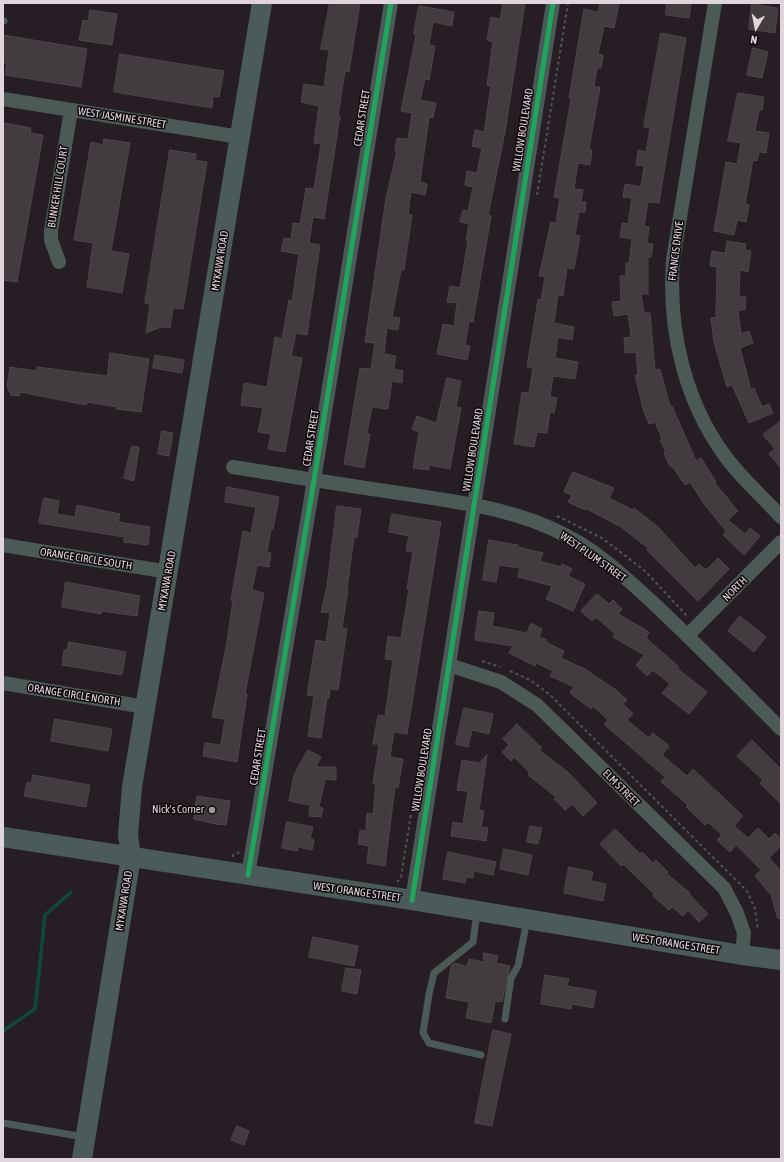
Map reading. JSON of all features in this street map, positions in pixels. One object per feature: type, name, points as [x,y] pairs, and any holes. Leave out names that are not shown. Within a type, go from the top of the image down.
[{"type":"main road","name":"MYKAWA ROAD","points":[[82,1159],[131,857],[128,835],[132,787],[169,572],[262,3]]},
{"type":"main road","name":"WEST ORANGE STREET","points":[[3,837],[248,876],[412,900],[477,912],[781,960]]},
{"type":"street","name":"CEDAR STREET","points":[[248,876],[391,3]]},
{"type":"street","name":"WILLOW BOULEVARD","points":[[412,900],[553,3]]},
{"type":"street","name":"FRANCIS DRIVE","points":[[715,3],[673,260],[671,286],[675,326],[688,386],[698,411],[709,431],[726,457],[781,517]]},
{"type":"street","name":"WEST JASMINE STREET","points":[[3,99],[240,137]]},
{"type":"street","name":"BUNKER HILL COURT","points":[[59,262],[51,240],[51,231],[71,110]]},
{"type":"street","name":"WEST PLUM STREET","points":[[233,467],[474,504],[525,517],[569,537],[615,569],[693,631],[781,729]]},
{"type":"street","name":"NORTH","points":[[693,631],[781,542]]},
{"type":"street","name":"ORANGE CIRCLE SOUTH","points":[[3,545],[169,572]]},
{"type":"street","name":"ELM STREET","points":[[449,665],[501,682],[536,705],[571,737],[640,807],[724,888],[737,913],[744,933],[742,955]]},
{"type":"street","name":"ORANGE CIRCLE NORTH","points":[[3,683],[145,707]]},
{"type":"lane","points":[[477,912],[473,942],[434,973],[423,1033],[429,1043],[480,1055]]},
{"type":"lane","points":[[505,1018],[511,978],[518,966],[527,920]]},
{"type":"lane","points":[[3,1123],[86,1137]]},
{"type":"path","points":[[536,199],[568,3]]},
{"type":"path","points":[[555,515],[602,538],[645,572],[693,631]]},
{"type":"building","points":[[330,3],[360,3],[349,72],[345,71],[338,115],[340,116],[324,219],[313,217],[309,243],[320,245],[307,335],[296,333],[291,356],[302,358],[285,452],[268,449],[271,434],[258,432],[263,408],[241,405],[244,383],[267,387],[275,337],[282,339],[289,300],[292,301],[299,254],[281,251],[284,238],[291,239],[293,223],[300,224],[306,188],[314,189],[321,144],[314,143],[319,106],[301,102],[304,84],[324,87],[329,50],[321,49]]},
{"type":"building","points":[[503,3],[525,3],[505,132],[488,215],[491,216],[473,322],[469,321],[465,345],[470,346],[467,360],[437,354],[443,324],[454,326],[457,303],[447,302],[450,286],[460,288],[468,240],[466,240],[469,224],[460,222],[463,210],[468,211],[473,187],[465,185],[467,171],[477,173],[482,148],[472,146],[475,130],[484,132],[491,86],[487,85],[493,42],[487,40],[491,17],[500,19]]},
{"type":"building","points":[[600,3],[619,3],[614,28],[604,26],[598,54],[603,55],[601,68],[597,68],[594,87],[600,87],[589,149],[592,150],[590,165],[578,163],[574,189],[583,190],[581,202],[586,202],[585,212],[579,212],[575,235],[580,236],[574,269],[567,268],[563,296],[558,295],[554,323],[574,327],[572,340],[558,337],[555,358],[578,362],[575,379],[553,376],[550,397],[557,398],[554,413],[550,412],[547,433],[537,432],[534,447],[514,444],[522,392],[529,393],[533,368],[527,367],[538,299],[541,300],[545,277],[539,276],[551,222],[556,223],[560,198],[554,197],[571,99],[569,98],[584,9],[598,12]]},
{"type":"building","points":[[667,3],[691,3],[689,18],[666,15]]},
{"type":"building","points":[[752,4],[778,8],[775,33],[749,29]]},
{"type":"building","points":[[419,6],[454,12],[452,26],[433,22],[429,45],[435,46],[429,80],[425,79],[420,100],[436,103],[433,118],[429,117],[420,182],[427,184],[425,195],[411,192],[408,214],[412,215],[404,270],[401,270],[392,317],[400,318],[398,330],[387,328],[384,354],[396,356],[394,369],[403,371],[402,383],[392,381],[388,409],[372,407],[367,434],[370,434],[364,468],[344,464],[360,368],[371,369],[375,343],[365,342],[386,198],[397,151],[395,151],[397,138],[408,139],[412,113],[401,111],[416,35],[414,34]]},
{"type":"building","points":[[90,10],[117,14],[112,45],[79,40],[83,20],[88,21]]},
{"type":"building","points":[[661,33],[686,38],[659,203],[648,202],[644,226],[649,227],[647,243],[653,244],[651,257],[648,257],[648,294],[641,294],[644,313],[650,313],[655,370],[660,369],[670,406],[672,406],[696,461],[701,458],[716,482],[715,483],[738,511],[728,520],[745,534],[750,528],[760,536],[744,555],[723,535],[726,531],[704,504],[690,482],[685,485],[672,466],[670,467],[664,453],[666,452],[660,440],[662,439],[655,422],[649,424],[643,409],[635,375],[638,375],[636,352],[625,353],[624,338],[631,337],[628,314],[614,316],[612,302],[621,301],[620,276],[626,276],[626,263],[629,263],[632,239],[620,237],[622,223],[628,224],[632,198],[623,197],[625,184],[641,187],[644,166],[636,165],[638,150],[646,152],[650,128],[644,127]]},
{"type":"building","points":[[3,35],[87,49],[81,87],[5,75],[7,63],[3,62]]},
{"type":"building","points":[[753,48],[768,52],[762,78],[747,75]]},
{"type":"building","points":[[120,54],[224,71],[219,97],[213,96],[212,108],[114,92]]},
{"type":"building","points":[[738,93],[764,97],[762,110],[759,110],[755,131],[769,133],[766,153],[759,152],[757,161],[753,160],[745,204],[749,205],[746,222],[737,220],[734,235],[714,231],[726,162],[737,164],[741,143],[728,141]]},
{"type":"building","points":[[5,123],[31,128],[30,133],[43,135],[17,282],[3,280],[3,137]]},
{"type":"building","points":[[104,139],[130,143],[111,251],[129,254],[122,293],[87,287],[93,243],[74,240],[91,142],[103,145]]},
{"type":"building","points":[[170,150],[196,154],[195,160],[207,162],[183,309],[173,308],[170,328],[161,327],[146,333],[150,304],[145,303]]},
{"type":"building","points":[[727,241],[746,244],[745,250],[751,251],[748,272],[740,270],[739,297],[746,297],[745,310],[738,310],[741,334],[749,331],[753,343],[740,348],[751,390],[754,388],[762,407],[769,404],[773,413],[749,423],[732,385],[727,387],[714,342],[711,318],[716,317],[717,267],[710,266],[712,251],[725,253]]},
{"type":"building","points":[[110,353],[149,359],[141,412],[116,409],[117,407],[87,402],[86,405],[20,392],[19,396],[11,395],[7,387],[10,367],[37,371],[37,367],[107,376]]},
{"type":"building","points":[[155,355],[184,360],[182,373],[153,368]]},
{"type":"building","points":[[447,378],[461,381],[456,407],[461,408],[450,469],[429,465],[429,470],[413,468],[419,432],[412,429],[417,416],[436,423]]},
{"type":"building","points":[[781,421],[781,468],[769,454],[775,449],[763,435]]},
{"type":"building","points":[[162,431],[173,433],[169,456],[158,454]]},
{"type":"building","points":[[132,446],[139,447],[134,481],[124,478]]},
{"type":"building","points":[[573,472],[614,488],[609,498],[633,510],[634,508],[658,527],[695,568],[699,564],[706,570],[718,558],[729,569],[698,601],[647,550],[648,548],[621,527],[585,508],[585,510],[568,502],[572,495],[564,492]]},
{"type":"building","points":[[227,487],[279,497],[267,552],[271,553],[269,567],[257,565],[252,590],[264,593],[245,694],[247,694],[237,762],[203,756],[205,743],[221,745],[225,719],[212,717],[227,642],[233,600],[231,600],[243,531],[251,533],[256,507],[225,502]]},
{"type":"building","points":[[44,498],[59,501],[57,514],[75,517],[77,505],[120,514],[118,522],[150,527],[148,545],[124,542],[124,537],[39,523]]},
{"type":"building","points":[[337,506],[361,509],[357,537],[354,537],[342,628],[347,629],[338,690],[330,689],[329,698],[327,698],[321,738],[308,736],[314,696],[307,695],[316,640],[326,642],[330,613],[321,612],[327,586]]},
{"type":"building","points":[[392,514],[441,522],[407,734],[394,732],[390,757],[403,759],[398,788],[395,787],[385,866],[367,863],[369,846],[358,844],[360,830],[366,831],[367,813],[373,814],[376,784],[373,784],[379,744],[373,744],[378,715],[385,716],[393,660],[385,659],[388,636],[401,638],[413,552],[406,551],[409,536],[389,532]]},
{"type":"building","points":[[489,540],[518,545],[518,547],[543,553],[540,561],[561,567],[562,564],[572,569],[568,576],[585,584],[573,611],[546,599],[552,586],[518,577],[520,568],[499,565],[496,582],[483,580]]},
{"type":"building","points":[[66,582],[140,596],[137,616],[101,611],[101,614],[62,607]]},
{"type":"building","points":[[597,594],[609,604],[613,600],[622,609],[618,614],[649,632],[646,638],[679,667],[678,669],[707,692],[689,714],[662,693],[670,684],[653,670],[647,676],[636,665],[644,655],[613,637],[615,634],[596,617],[592,621],[581,611]]},
{"type":"building","points":[[479,611],[494,613],[492,626],[527,633],[531,623],[542,629],[539,637],[547,640],[546,642],[564,651],[561,658],[585,669],[616,690],[627,700],[623,704],[633,714],[627,720],[649,738],[653,733],[669,746],[662,755],[687,776],[693,769],[743,816],[734,826],[748,838],[758,828],[769,839],[775,833],[781,839],[781,846],[769,858],[781,871],[781,918],[778,919],[771,895],[755,876],[761,870],[736,845],[730,852],[717,840],[722,835],[708,822],[705,825],[686,807],[688,805],[661,782],[665,777],[604,724],[608,720],[593,706],[591,709],[570,693],[574,687],[550,676],[553,671],[536,663],[535,666],[509,653],[513,646],[475,640]]},
{"type":"building","points":[[740,616],[766,637],[754,652],[728,631]]},
{"type":"building","points":[[69,642],[126,652],[122,675],[62,665],[64,650],[67,650]]},
{"type":"building","points":[[464,708],[493,714],[489,734],[472,730],[468,747],[456,744]]},
{"type":"building","points":[[55,719],[112,729],[108,751],[51,741]]},
{"type":"building","points":[[517,724],[542,748],[539,750],[569,773],[597,803],[583,816],[572,804],[565,810],[554,799],[556,797],[528,775],[530,773],[514,757],[511,761],[502,752],[509,745],[503,739]]},
{"type":"building","points":[[752,740],[781,769],[781,804],[760,783],[763,780],[737,756]]},
{"type":"building","points":[[308,750],[321,757],[316,767],[336,767],[336,780],[325,779],[319,807],[323,808],[321,817],[309,816],[310,805],[289,801],[294,775]]},
{"type":"building","points":[[487,755],[479,810],[484,811],[481,827],[488,828],[486,841],[451,836],[453,822],[463,824],[468,791],[457,790],[462,760],[479,763]]},
{"type":"building","points":[[33,775],[90,785],[86,807],[24,796],[27,782],[31,783]]},
{"type":"building","name":"Nick's Corner","points":[[197,796],[230,801],[226,825],[194,819]]},
{"type":"building","points":[[287,822],[313,827],[310,839],[314,840],[312,850],[298,847],[297,851],[282,848]]},
{"type":"building","points":[[530,826],[542,828],[538,844],[527,842]]},
{"type":"building","points":[[615,829],[640,854],[642,852],[653,863],[656,860],[668,872],[666,873],[690,893],[689,894],[708,914],[699,922],[688,910],[683,916],[672,907],[669,910],[653,896],[654,894],[623,864],[621,866],[600,844]]},
{"type":"building","points":[[504,849],[532,855],[528,875],[500,869]]},
{"type":"building","points":[[448,852],[496,862],[493,875],[474,871],[473,878],[466,877],[465,883],[443,879]]},
{"type":"building","points":[[569,867],[593,872],[591,881],[606,884],[603,901],[564,893]]},
{"type":"building","points":[[313,937],[358,946],[354,966],[309,957]]},
{"type":"building","points":[[484,953],[498,956],[496,963],[510,966],[502,1002],[495,1001],[491,1023],[466,1018],[469,1002],[446,998],[451,966],[454,963],[467,966],[469,959],[483,962]]},
{"type":"building","points":[[346,968],[361,970],[357,994],[342,991]]},
{"type":"building","points":[[545,975],[569,979],[567,986],[596,991],[593,1008],[572,1004],[571,1009],[541,1004]]},
{"type":"building","points":[[493,1030],[511,1034],[492,1126],[475,1123]]},
{"type":"building","points":[[237,1126],[249,1131],[244,1145],[231,1140]]},
{"type":"waterway","points":[[3,1031],[35,1009],[45,915],[71,892]]},
{"type":"cycle path","points":[[248,875],[314,480],[391,3]]},
{"type":"cycle path","points":[[412,900],[553,3]]},
{"type":"place","name":"Nick's Corner","points":[[212,810]]}]
